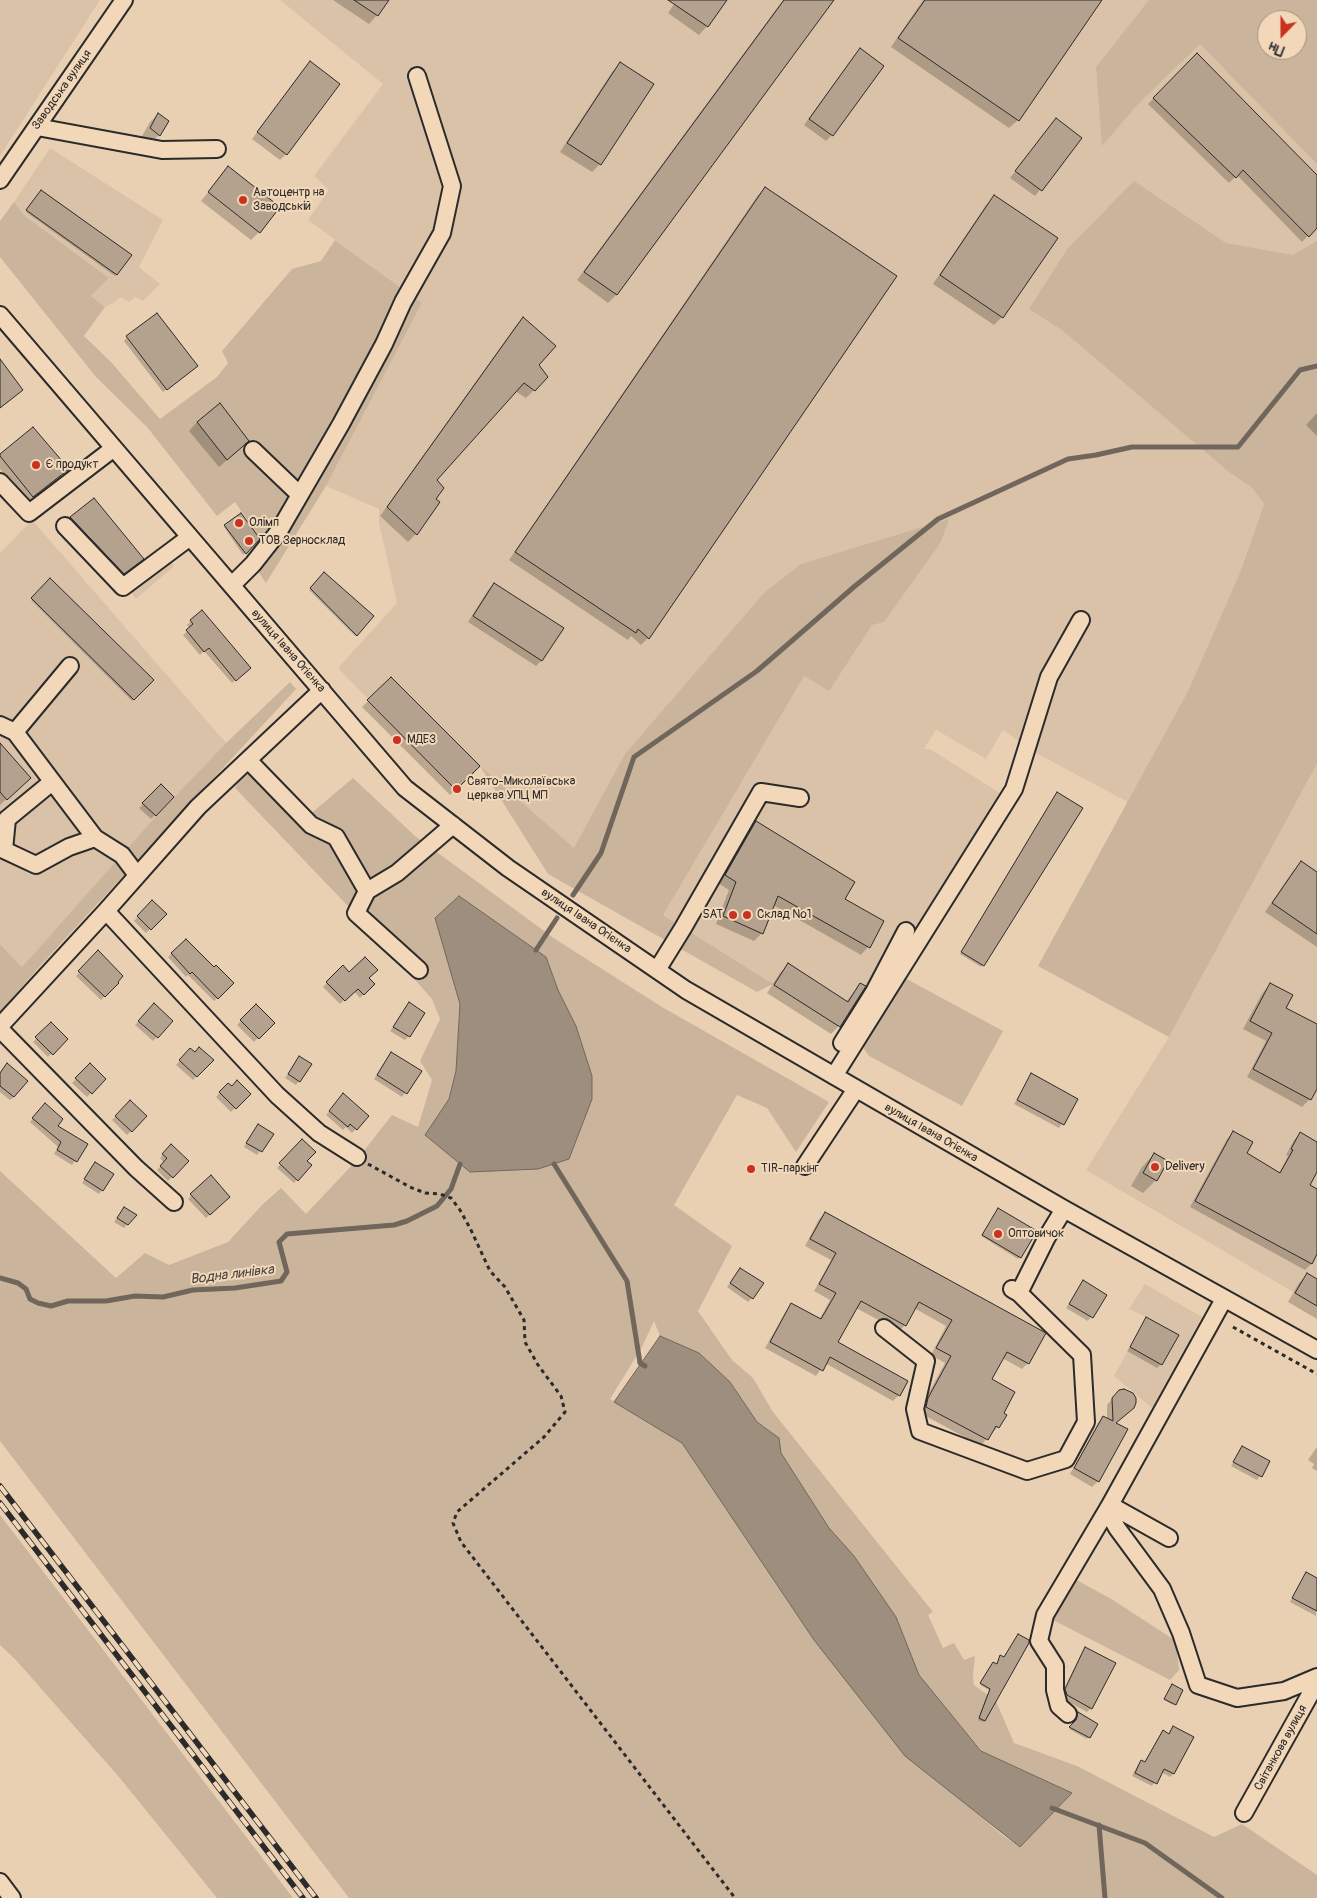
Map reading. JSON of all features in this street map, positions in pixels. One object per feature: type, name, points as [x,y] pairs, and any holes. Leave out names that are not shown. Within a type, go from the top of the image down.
[{"type":"street","name":"Заводська вулиця","points":[[0,180],[124,0]]},
{"type":"street","points":[[232,585],[253,564],[279,531],[384,344],[403,302],[442,233],[452,186],[417,76]]},
{"type":"street","points":[[36,127],[162,150],[217,149]]},
{"type":"street","name":"вулиця Івана Огієнка","points":[[0,315],[405,788],[508,868],[686,990],[1064,1209],[1317,1350]]},
{"type":"street","points":[[0,482],[28,513],[114,448]]},
{"type":"street","points":[[253,450],[300,495]]},
{"type":"street","points":[[65,526],[123,587],[190,537]]},
{"type":"street","points":[[834,1076],[1014,789],[1049,677],[1081,620]]},
{"type":"street","points":[[15,732],[70,666]]},
{"type":"street","points":[[174,1202],[136,1168],[0,1028],[198,807],[322,690]]},
{"type":"street","points":[[0,725],[15,732],[95,838],[122,854],[137,875]]},
{"type":"street","points":[[248,760],[311,825],[336,837],[368,891]]},
{"type":"street","points":[[52,782],[7,819],[4,850],[36,865],[69,847],[95,838]]},
{"type":"street","points":[[657,970],[684,928],[761,792],[800,798]]},
{"type":"street","points":[[419,970],[356,913],[368,891],[397,873],[453,825]]},
{"type":"street","points":[[106,911],[277,1095],[319,1133],[357,1158]]},
{"type":"street","points":[[842,1043],[874,992],[906,931]]},
{"type":"street","points":[[805,1166],[856,1089]]},
{"type":"street","points":[[884,1328],[926,1361],[915,1410],[920,1432],[1027,1471],[1066,1459],[1086,1422],[1082,1355],[1015,1291],[1064,1209]]},
{"type":"street","points":[[1068,1714],[1059,1706],[1055,1690],[1055,1666],[1039,1641],[1045,1615],[1110,1505],[1224,1299]]},
{"type":"street","points":[[1110,1505],[1169,1538]]},
{"type":"street","points":[[1110,1505],[1113,1521],[1117,1528],[1162,1589],[1181,1633],[1198,1685],[1237,1698],[1284,1692],[1317,1677]]},
{"type":"street","name":"Світанкова вулиця","points":[[1244,1813],[1317,1682]]},
{"type":"street","points":[[0,1882],[12,1898]]},
{"type":"path","points":[[357,1158],[410,1187],[426,1193],[440,1194],[451,1198],[470,1228],[490,1270],[505,1287],[524,1320],[525,1342],[538,1365],[561,1396],[565,1412],[544,1437],[457,1512],[453,1523],[462,1542],[735,1898]]},
{"type":"path","points":[[1234,1327],[1317,1374]]},
{"type":"shaded area","points":[[0,0],[100,0],[0,156]]},
{"type":"shaded area","points":[[280,0],[1317,0],[1317,271],[1229,472],[1252,488],[1264,504],[1241,570],[1188,691],[1128,802],[1036,753],[1003,730],[986,759],[936,730],[924,749],[930,749],[1000,793],[970,846],[904,950],[845,1030],[608,880],[481,767],[456,790],[338,668],[397,603],[379,523],[379,509],[326,486],[422,303],[308,220],[329,190],[314,176],[383,84]]},
{"type":"shaded area","points":[[1149,0],[1317,0],[1317,164],[1200,44],[1139,103],[1102,146],[1096,67]]},
{"type":"shaded area","points":[[50,148],[163,220],[139,267],[160,284],[143,301],[135,297],[129,302],[120,297],[105,307],[91,296],[109,278],[25,216],[14,202]]},
{"type":"shaded area","points":[[1134,181],[1226,243],[1293,255],[1317,241],[1317,764],[1169,1037],[1038,966],[1188,691],[1241,570],[1264,504],[1252,488],[1229,472],[1062,330],[1029,309],[1068,248]]},
{"type":"shaded area","points":[[14,202],[25,216],[109,278],[91,296],[105,307],[84,336],[111,362],[160,419],[217,377],[228,363],[222,351],[292,269],[321,261],[335,240],[422,303],[326,486],[266,583],[246,554],[262,542],[235,502],[217,516],[147,427],[96,377],[0,257],[0,221]]},
{"type":"shaded area","points":[[949,519],[941,542],[884,622],[872,625],[829,691],[804,676],[663,915],[773,984],[757,992],[548,874],[480,766],[574,848],[625,754],[764,593],[801,564]]},
{"type":"shaded area","points":[[32,520],[226,743],[156,816],[22,967],[0,944],[0,553]]},
{"type":"shaded area","points":[[168,556],[174,566],[136,599],[131,592]]},
{"type":"shaded area","points":[[290,682],[296,689],[40,966],[0,1012],[0,944],[22,967],[156,816],[226,743]]},
{"type":"shaded area","points":[[1317,764],[1317,1306],[1086,1170],[1169,1037]]},
{"type":"shaded area","points":[[254,769],[302,821],[353,778],[415,836],[555,939],[662,1007],[829,1102],[796,1152],[767,1108],[737,1095],[674,1205],[732,1246],[698,1311],[732,1360],[753,1378],[773,1412],[933,1612],[928,1615],[943,1648],[954,1643],[964,1660],[975,1656],[974,1685],[996,1701],[1014,1743],[1077,1766],[1214,1837],[1242,1824],[1317,1875],[1317,1898],[349,1898],[0,1441],[0,1171],[116,1278],[145,1253],[169,1265],[228,1242],[263,1204],[281,1188],[306,1214],[355,1162],[392,1115],[418,1127],[432,1080],[420,1061],[440,1019],[432,999],[366,925],[235,788]],"holes":[[[435,918],[546,957],[558,990],[576,1026],[592,1076],[592,1099],[569,1159],[538,1169],[470,1172],[426,1135],[449,1099],[456,1071],[460,1004]],[[654,1321],[660,1336],[699,1353],[730,1382],[757,1422],[779,1438],[781,1453],[829,1528],[854,1556],[896,1617],[919,1675],[982,1751],[1072,1793],[1020,1847],[1002,1835],[961,1799],[814,1640],[682,1443],[610,1399],[642,1347]]]},
{"type":"shaded area","points":[[459,896],[546,957],[558,990],[576,1026],[592,1076],[592,1099],[569,1159],[538,1169],[470,1172],[425,1135],[449,1099],[456,1071],[460,1004],[435,918]]},
{"type":"shaded area","points":[[901,976],[1003,1031],[962,1106],[869,1056],[864,1049],[862,1041]]},
{"type":"shaded area","points":[[1145,1284],[1202,1317],[1152,1408],[1114,1376],[1146,1317],[1129,1309]]},
{"type":"shaded area","points":[[660,1336],[699,1353],[730,1382],[757,1422],[779,1438],[781,1453],[829,1528],[854,1556],[896,1617],[919,1675],[981,1751],[1072,1793],[1020,1847],[905,1756],[814,1640],[682,1443],[614,1402]]},
{"type":"shaded area","points":[[0,1515],[293,1898],[217,1898],[119,1777],[15,1659],[0,1645]]},
{"type":"shaded area","points":[[1073,1578],[1113,1600],[1176,1641],[1179,1670],[1170,1680],[1051,1619]]},
{"type":"building","points":[[354,0],[389,0],[378,16]]},
{"type":"building","points":[[668,0],[727,0],[708,27]]},
{"type":"building","points":[[784,0],[834,0],[617,295],[584,272]]},
{"type":"building","points":[[925,0],[1102,0],[1019,121],[898,38]]},
{"type":"building","points":[[860,48],[884,66],[833,136],[809,119]]},
{"type":"building","points":[[1197,53],[1317,175],[1317,228],[1309,237],[1243,170],[1236,178],[1153,98]]},
{"type":"building","points":[[310,61],[340,84],[287,155],[257,132]]},
{"type":"building","points":[[620,62],[654,84],[601,165],[567,143]]},
{"type":"building","points":[[158,113],[169,121],[160,136],[150,128]]},
{"type":"building","points":[[1056,118],[1082,138],[1042,191],[1015,171]]},
{"type":"building","points":[[228,166],[280,207],[260,233],[208,192]]},
{"type":"building","points":[[765,187],[897,276],[649,639],[638,629],[636,633],[515,552]]},
{"type":"building","points":[[41,190],[132,255],[117,275],[26,210]]},
{"type":"building","points":[[994,195],[1058,238],[1003,318],[940,275]]},
{"type":"building","points":[[157,313],[198,366],[167,390],[126,336]]},
{"type":"building","points":[[523,317],[556,346],[539,365],[548,377],[535,391],[524,383],[437,480],[444,488],[436,499],[440,502],[417,535],[387,507]]},
{"type":"building","points":[[0,359],[23,390],[0,408]]},
{"type":"building","points":[[220,403],[249,441],[227,460],[197,422]]},
{"type":"building","name":"Є продукт","points":[[33,427],[69,469],[33,497],[0,454]]},
{"type":"building","points":[[94,498],[144,559],[124,574],[70,517]]},
{"type":"building","points":[[241,513],[260,539],[246,554],[224,525]]},
{"type":"building","points":[[324,572],[374,616],[357,636],[310,588]]},
{"type":"building","points":[[50,578],[154,680],[134,700],[31,598]]},
{"type":"building","points":[[494,583],[564,628],[542,661],[473,616]]},
{"type":"building","points":[[202,610],[251,668],[236,681],[209,648],[204,652],[186,630],[193,624],[190,620]]},
{"type":"building","points":[[391,677],[480,766],[456,790],[367,700]]},
{"type":"building","points":[[0,743],[31,778],[7,800],[0,792]]},
{"type":"building","points":[[161,784],[174,797],[156,816],[142,803]]},
{"type":"building","points":[[1057,792],[1083,808],[984,966],[961,952]]},
{"type":"building","points":[[756,821],[855,882],[845,899],[884,921],[870,948],[778,896],[763,934],[723,916],[736,882],[725,875]]},
{"type":"building","points":[[1301,861],[1317,872],[1317,934],[1272,903]]},
{"type":"building","points":[[152,900],[167,914],[151,930],[137,916]]},
{"type":"building","points":[[186,939],[214,967],[216,965],[234,983],[218,999],[192,972],[190,974],[171,953]]},
{"type":"building","points":[[98,950],[123,976],[119,983],[105,997],[78,971]]},
{"type":"building","points":[[365,957],[378,970],[369,978],[375,984],[364,995],[358,989],[345,1001],[326,982],[343,965],[349,972]]},
{"type":"building","points":[[788,963],[848,1002],[860,983],[866,986],[840,1027],[774,985]]},
{"type":"building","points":[[1270,983],[1293,995],[1286,1008],[1317,1024],[1317,1089],[1311,1100],[1253,1069],[1272,1033],[1250,1021]]},
{"type":"building","points":[[409,1002],[425,1013],[410,1037],[393,1027]]},
{"type":"building","points":[[154,1003],[173,1021],[158,1038],[138,1021]]},
{"type":"building","points":[[256,1004],[275,1023],[259,1039],[240,1020]]},
{"type":"building","points":[[51,1022],[68,1039],[53,1055],[35,1037]]},
{"type":"building","points":[[199,1047],[214,1060],[197,1077],[179,1060],[190,1048],[195,1052]]},
{"type":"building","points":[[391,1052],[422,1071],[407,1094],[377,1075]]},
{"type":"building","points":[[299,1056],[312,1064],[300,1082],[288,1074]]},
{"type":"building","points":[[7,1063],[28,1081],[14,1097],[0,1086],[0,1073]]},
{"type":"building","points":[[90,1063],[106,1079],[92,1094],[75,1078]]},
{"type":"building","points":[[1031,1073],[1078,1099],[1064,1125],[1017,1100]]},
{"type":"building","points":[[237,1080],[251,1094],[236,1109],[219,1092],[228,1083],[232,1086]]},
{"type":"building","points":[[343,1093],[369,1116],[357,1130],[350,1124],[348,1127],[329,1111]]},
{"type":"building","points":[[130,1100],[147,1116],[132,1132],[115,1116]]},
{"type":"building","points":[[45,1103],[63,1119],[58,1126],[88,1144],[77,1162],[57,1150],[61,1142],[32,1118]]},
{"type":"building","points":[[258,1124],[274,1134],[262,1152],[246,1143]]},
{"type":"building","points":[[1233,1131],[1253,1142],[1247,1153],[1280,1173],[1293,1150],[1291,1149],[1300,1132],[1317,1142],[1317,1172],[1310,1185],[1317,1189],[1317,1254],[1312,1264],[1195,1201]]},
{"type":"building","points":[[302,1139],[316,1152],[307,1161],[312,1165],[298,1181],[279,1163]]},
{"type":"building","points":[[171,1144],[189,1161],[173,1178],[160,1166],[167,1158],[162,1154]]},
{"type":"building","name":"Delivery","points":[[1154,1153],[1168,1161],[1157,1181],[1143,1173]]},
{"type":"building","points":[[95,1162],[114,1174],[103,1191],[84,1179]]},
{"type":"building","points":[[211,1175],[230,1197],[210,1215],[190,1194]]},
{"type":"building","points":[[124,1207],[137,1215],[128,1225],[117,1218]]},
{"type":"building","points":[[998,1208],[1037,1231],[1021,1258],[982,1235]]},
{"type":"building","points":[[825,1212],[1046,1333],[1029,1364],[1007,1352],[992,1379],[1015,1392],[1004,1413],[1007,1415],[999,1428],[996,1426],[988,1440],[926,1407],[928,1398],[951,1356],[936,1348],[952,1320],[919,1302],[906,1326],[861,1301],[838,1342],[908,1381],[900,1396],[830,1357],[823,1371],[770,1342],[791,1303],[821,1319],[836,1293],[819,1284],[836,1253],[810,1239]]},
{"type":"building","points":[[740,1268],[764,1283],[753,1299],[730,1283]]},
{"type":"building","points":[[1307,1273],[1317,1279],[1317,1306],[1295,1293]]},
{"type":"building","points":[[1083,1280],[1107,1295],[1093,1318],[1069,1304]]},
{"type":"building","points":[[1146,1317],[1179,1335],[1162,1365],[1130,1347]]},
{"type":"building","points":[[1124,1389],[1133,1393],[1136,1403],[1134,1408],[1116,1423],[1128,1429],[1099,1482],[1074,1468],[1103,1416],[1113,1421],[1112,1398],[1119,1390]]},
{"type":"building","points":[[1242,1446],[1270,1461],[1262,1477],[1233,1462]]},
{"type":"building","points":[[1306,1572],[1317,1578],[1317,1611],[1292,1598]]},
{"type":"building","points":[[1018,1634],[1029,1640],[1029,1643],[985,1721],[979,1718],[990,1689],[980,1683],[993,1662],[997,1664],[1000,1655],[1004,1657]]},
{"type":"building","points":[[1085,1647],[1116,1663],[1092,1709],[1067,1695],[1065,1689]]},
{"type":"building","points":[[1172,1684],[1183,1690],[1176,1705],[1164,1699]]},
{"type":"building","points":[[1078,1712],[1098,1724],[1090,1738],[1069,1727],[1076,1720]]},
{"type":"building","points":[[1173,1726],[1194,1737],[1174,1774],[1164,1769],[1157,1784],[1135,1773],[1141,1760],[1145,1762],[1163,1730],[1169,1734]]},
{"type":"waterway","points":[[573,895],[601,853],[634,757],[757,671],[855,586],[938,519],[1068,459],[1132,447],[1238,447],[1300,370],[1317,366]]},
{"type":"waterway","points":[[536,950],[557,918]]},
{"type":"waterway","name":"Водна линівка","points":[[0,1278],[18,1283],[26,1289],[30,1299],[51,1306],[68,1301],[106,1301],[135,1296],[163,1297],[193,1290],[235,1288],[281,1281],[287,1272],[279,1242],[287,1234],[394,1225],[407,1221],[437,1206],[451,1189],[460,1164]]},
{"type":"waterway","points":[[554,1164],[627,1281],[640,1363],[645,1366]]},
{"type":"waterway","points":[[1052,1808],[1145,1843],[1222,1898]]},
{"type":"waterway","points":[[1099,1825],[1105,1898]]},
{"type":"railway","points":[[0,1486],[316,1898]]},
{"type":"railway","points":[[0,1503],[303,1898]]},
{"type":"place","name":"Автоцентр на Заводській","points":[[243,200]]},
{"type":"place","name":"Є продукт","points":[[36,465]]},
{"type":"place","name":"Олімп","points":[[239,523]]},
{"type":"place","name":"ТОВ Зерносклад","points":[[249,541]]},
{"type":"place","name":"МДЕЗ","points":[[397,740]]},
{"type":"place","name":"Свято-Миколаївська церква УПЦ МП","points":[[457,789]]},
{"type":"place","name":"SAT","points":[[733,915]]},
{"type":"place","name":"Склад №1","points":[[747,915]]},
{"type":"place","name":"Delivery","points":[[1155,1167]]},
{"type":"place","name":"TIR-паркінг","points":[[751,1169]]},
{"type":"place","name":"Оптовичок","points":[[998,1234]]}]
